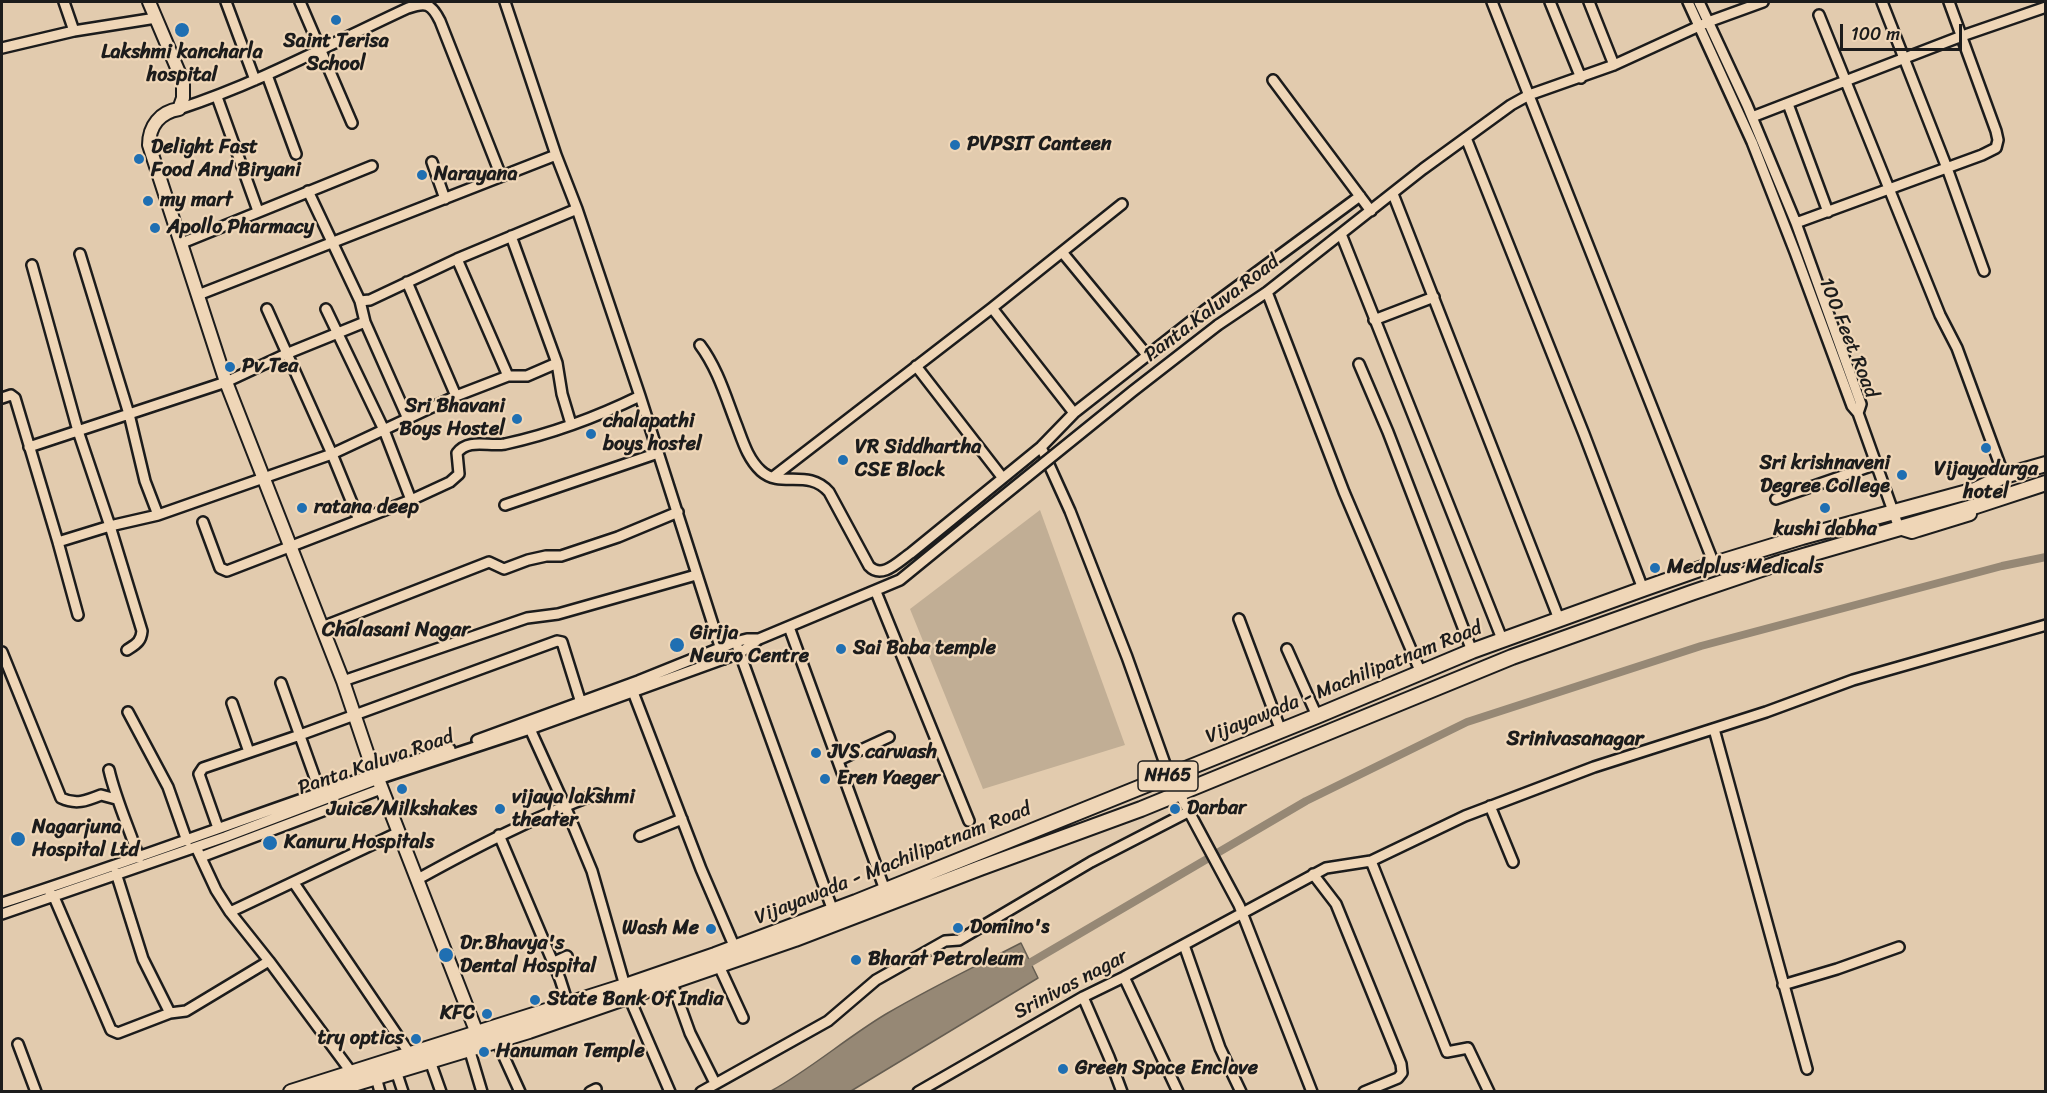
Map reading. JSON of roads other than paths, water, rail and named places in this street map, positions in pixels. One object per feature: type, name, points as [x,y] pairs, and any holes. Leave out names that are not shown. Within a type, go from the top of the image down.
[{"type":"highway","name":"Vijayawada - Machilipatnam Road","points":[[336,1090],[430,1061],[478,1040],[627,991],[1281,731],[1502,639],[1714,564],[1818,532],[1975,490],[2004,476],[2046,464]]},
{"type":"highway","name":"Vijayawada - Machilipatnam Road","points":[[291,1092],[410,1054],[478,1040],[492,1027],[568,1004],[672,983],[795,939],[1179,793],[1512,657],[1691,593],[2046,483]]},
{"type":"highway","points":[[1818,532],[1821,551]]},
{"type":"main road","points":[[148,2],[183,82],[183,98],[179,108],[171,110],[156,122],[149,134],[149,145],[226,382],[343,681],[378,781],[418,879],[478,1040]]},
{"type":"main road","points":[[1899,528],[1912,532],[2046,491]]},
{"type":"street","points":[[64,2],[74,31]]},
{"type":"street","points":[[226,2],[255,80]]},
{"type":"street","points":[[300,2],[352,123]]},
{"type":"street","points":[[505,2],[640,396],[724,659]]},
{"type":"street","points":[[1492,2],[1714,564]]},
{"type":"street","points":[[1550,2],[1581,78]]},
{"type":"street","points":[[1589,2],[1614,65]]},
{"type":"street","name":"100 Feet Road","points":[[1688,2],[1704,24],[1752,117],[1796,223],[1861,404],[1858,413]]},
{"type":"street","name":"100 Feet Road","points":[[1699,2],[1704,24],[1792,244],[1852,406],[1858,413]]},
{"type":"street","name":"Panta Kaluva Road","points":[[2,914],[724,659],[740,653],[759,639],[876,592],[900,580],[1133,391],[1218,325],[1268,292],[1423,169],[1511,105],[1529,95],[1614,65],[1704,24],[1763,2]]},
{"type":"street","points":[[1882,2],[1947,168],[1984,271]]},
{"type":"street","points":[[1796,223],[1991,152],[1998,144],[1996,131],[1949,2]]},
{"type":"street","points":[[179,108],[217,97],[408,8],[425,4],[433,8],[501,176]]},
{"type":"street","points":[[1752,117],[1846,82],[2032,6],[2046,7]]},
{"type":"street","points":[[1819,15],[1940,315],[1961,358],[2004,476]]},
{"type":"street","points":[[2,48],[74,31],[156,18]]},
{"type":"street","points":[[267,75],[296,154]]},
{"type":"street","points":[[1273,80],[1371,211]]},
{"type":"street","points":[[217,97],[258,211]]},
{"type":"street","points":[[1788,104],[1828,212]]},
{"type":"street","points":[[1466,138],[1643,589]]},
{"type":"street","points":[[198,295],[556,155]]},
{"type":"street","points":[[432,162],[446,199]]},
{"type":"street","points":[[182,243],[372,166]]},
{"type":"street","points":[[308,191],[360,301],[365,322],[408,419]]},
{"type":"street","points":[[1393,194],[1559,619]]},
{"type":"street","points":[[700,345],[713,364],[746,451],[762,473],[773,477],[811,480],[822,484],[829,492],[869,566],[879,572],[892,566],[911,552],[1041,447],[1074,413],[1147,355],[1359,196]]},
{"type":"street","points":[[773,477],[992,308],[1122,204]]},
{"type":"street","points":[[360,301],[370,300],[457,259],[577,209]]},
{"type":"street","points":[[1341,234],[1502,639]]},
{"type":"street","points":[[511,236],[557,363],[562,394],[571,424]]},
{"type":"street","points":[[1062,252],[1147,355]]},
{"type":"street","points":[[80,254],[129,414],[145,481],[158,515]]},
{"type":"street","points":[[457,259],[507,376]]},
{"type":"street","points":[[32,265],[78,431],[142,631],[138,643],[127,650]]},
{"type":"street","points":[[407,282],[456,396]]},
{"type":"street","points":[[1268,292],[1344,492],[1421,673]]},
{"type":"street","points":[[1374,320],[1434,297]]},
{"type":"street","points":[[992,308],[1074,413]]},
{"type":"street","points":[[267,309],[359,520]]},
{"type":"street","points":[[326,309],[384,430],[411,500]]},
{"type":"street","points":[[29,447],[226,382],[286,354],[338,335],[365,322]]},
{"type":"street","points":[[58,542],[110,526],[158,515],[332,454],[456,396],[507,376],[527,376],[557,363]]},
{"type":"street","points":[[1359,364],[1388,432],[1472,651]]},
{"type":"street","points":[[916,366],[1002,477]]},
{"type":"street","points":[[2,398],[11,395],[14,397],[78,615]]},
{"type":"street","points":[[203,522],[220,568],[227,571],[411,500],[455,479],[459,474],[457,453],[464,446],[472,443],[494,446],[529,439],[607,412],[640,396]]},
{"type":"street","points":[[1858,413],[1899,528]]},
{"type":"street","points":[[1041,447],[1070,511],[1127,657],[1169,775]]},
{"type":"street","points":[[505,505],[658,453]]},
{"type":"street","points":[[1776,499],[1877,464]]},
{"type":"street","points":[[322,627],[489,562],[504,568],[546,556],[561,556],[618,537],[678,512]]},
{"type":"street","points":[[343,681],[527,618],[558,614],[696,575]]},
{"type":"street","points":[[876,592],[969,821]]},
{"type":"street","points":[[1239,619],[1281,731]]},
{"type":"street","name":"Srinivas nagar","points":[[918,1092],[1083,997],[1331,866],[1371,861],[1464,816],[1594,767],[1714,729],[1853,680],[2046,625]]},
{"type":"street","points":[[789,627],[885,890]]},
{"type":"street","name":"Panta Kaluva Road","points":[[2,903],[139,858],[320,792],[378,781],[470,742],[735,642],[759,639]]},
{"type":"street","points":[[218,828],[201,778],[200,771],[203,768],[559,641],[562,642],[581,702]]},
{"type":"street","points":[[735,642],[833,911]]},
{"type":"street","points":[[1287,649],[1317,716]]},
{"type":"street","points":[[2,652],[61,798],[69,802],[83,803],[101,795],[116,799]]},
{"type":"street","points":[[280,683],[320,792]]},
{"type":"street","points":[[633,692],[735,948]]},
{"type":"street","points":[[232,703],[249,752]]},
{"type":"street","points":[[128,712],[168,787],[187,841]]},
{"type":"street","points":[[530,729],[566,806],[592,871],[627,991],[669,1092]]},
{"type":"street","points":[[1714,729],[1808,1069]]},
{"type":"street","points":[[838,760],[889,737]]},
{"type":"street","points":[[109,770],[116,799],[139,858]]},
{"type":"street","points":[[201,857],[378,781]]},
{"type":"street","points":[[1179,793],[1243,912],[1312,1092]]},
{"type":"street","points":[[418,879],[499,835],[597,794]]},
{"type":"street","points":[[1490,806],[1514,862]]},
{"type":"street","points":[[701,1092],[828,1021],[876,980],[945,941],[959,940],[1091,862],[1188,812]]},
{"type":"street","points":[[640,836],[682,819]]},
{"type":"street","points":[[230,912],[399,832]]},
{"type":"street","points":[[499,835],[568,1004]]},
{"type":"street","points":[[196,847],[216,890],[230,912],[352,1073]]},
{"type":"street","points":[[1371,861],[1447,1052],[1468,1048],[1489,1092]]},
{"type":"street","points":[[116,873],[143,959],[170,1013]]},
{"type":"street","points":[[1313,874],[1336,904],[1401,1064],[1402,1069],[1398,1078],[1364,1092]]},
{"type":"street","points":[[294,883],[410,1054]]},
{"type":"street","points":[[47,889],[54,897],[111,1030],[118,1033],[170,1013],[186,1011],[269,961]]},
{"type":"street","points":[[1184,945],[1220,1048],[1241,1092]]},
{"type":"street","points":[[1783,985],[1899,947]]},
{"type":"street","points":[[552,963],[567,956]]},
{"type":"street","points":[[719,966],[743,1018]]},
{"type":"street","points":[[1124,977],[1178,1092]]},
{"type":"street","points":[[672,983],[690,1033],[715,1083]]},
{"type":"street","points":[[1083,997],[1122,1092]]},
{"type":"street","points":[[478,1040],[482,1092]]},
{"type":"street","points":[[478,1040],[520,1092]]},
{"type":"street","points":[[18,1044],[36,1092]]},
{"type":"street","points":[[430,1061],[441,1092]]},
{"type":"street","points":[[396,1071],[403,1092]]},
{"type":"street","points":[[376,1077],[380,1092]]},
{"type":"waterway","points":[[1021,968],[1306,801],[1467,722],[1701,646],[2002,566],[2046,557]]},
{"type":"place","name":"Saint Terisa School","points":[[336,20]]},
{"type":"place","name":"Lakshmi kancharla hospital","points":[[182,30]]},
{"type":"place","name":"PVPSIT Canteen","points":[[955,145]]},
{"type":"place","name":"Delight Fast Food And Biryani","points":[[139,159]]},
{"type":"place","name":"Narayana","points":[[422,175]]},
{"type":"place","name":"my mart","points":[[148,201]]},
{"type":"place","name":"Apollo Pharmacy","points":[[155,228]]},
{"type":"place","name":"Pv Tea","points":[[230,367]]},
{"type":"place","name":"Sri Bhavani Boys Hostel","points":[[517,419]]},
{"type":"place","name":"chalapathi boys hostel","points":[[591,434]]},
{"type":"place","name":"Vijayadurga hotel","points":[[1986,448]]},
{"type":"place","name":"VR Siddhartha CSE Block","points":[[843,460]]},
{"type":"place","name":"Sri krishnaveni Degree College","points":[[1902,475]]},
{"type":"place","name":"ratana deep","points":[[302,508]]},
{"type":"place","name":"kushi dabha","points":[[1825,508]]},
{"type":"place","name":"Medplus Medicals","points":[[1655,568]]},
{"type":"place","name":"Girija Neuro Centre","points":[[677,645]]},
{"type":"place","name":"Sai Baba temple","points":[[841,649]]},
{"type":"place","name":"JVS carwash","points":[[816,753]]},
{"type":"place","name":"Eren Yaeger","points":[[825,779]]},
{"type":"place","name":"Juice/Milkshakes","points":[[402,789]]},
{"type":"place","name":"vijaya lakshmi theater","points":[[500,809]]},
{"type":"place","name":"Darbar","points":[[1175,809]]},
{"type":"place","name":"Nagarjuna Hospital Ltd","points":[[18,839]]},
{"type":"place","name":"Kanuru Hospitals","points":[[270,843]]},
{"type":"place","name":"Domino's","points":[[958,928]]},
{"type":"place","name":"Wash Me","points":[[711,929]]},
{"type":"place","name":"Dr.Bhavya's Dental Hospital","points":[[446,955]]},
{"type":"place","name":"Bharat Petroleum","points":[[856,960]]},
{"type":"place","name":"State Bank Of India","points":[[535,1000]]},
{"type":"place","name":"KFC","points":[[487,1014]]},
{"type":"place","name":"try optics","points":[[416,1039]]},
{"type":"place","name":"Hanuman Temple","points":[[484,1052]]},
{"type":"place","name":"Green Space Enclave","points":[[1063,1069]]},
{"type":"district","name":"Chalasani Nagar","points":[[396,631]]},
{"type":"district","name":"Srinivasanagar","points":[[1575,740]]}]
